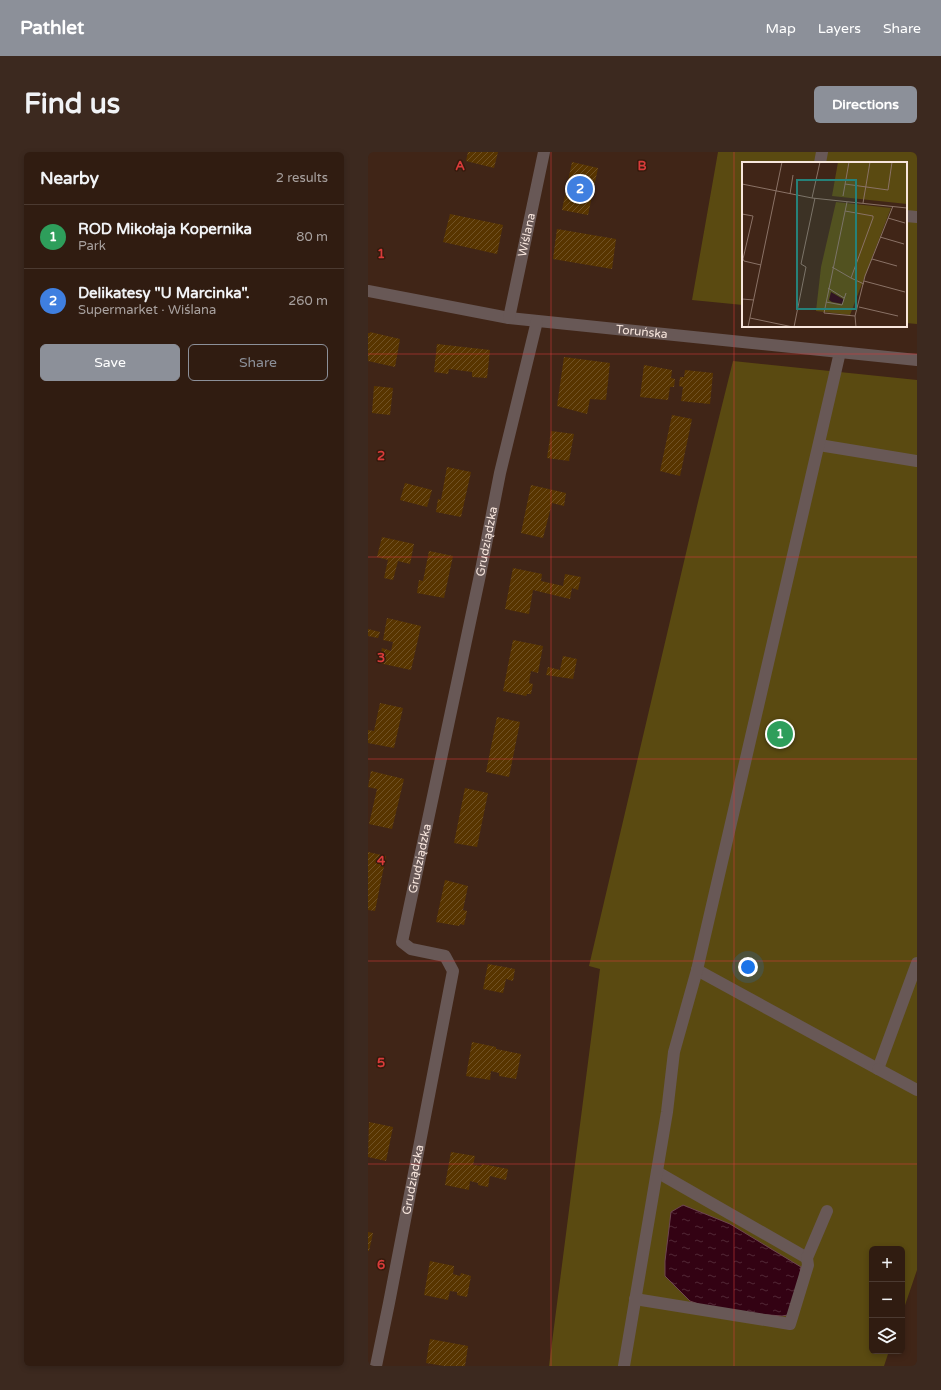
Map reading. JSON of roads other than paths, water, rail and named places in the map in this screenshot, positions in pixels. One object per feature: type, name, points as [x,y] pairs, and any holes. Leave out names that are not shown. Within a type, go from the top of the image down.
[{"type":"street","name":"Wiślana","points":[[509,318],[544,152]]},
{"type":"street","points":[[820,162],[822,152]]},
{"type":"street","points":[[907,216],[917,217]]},
{"type":"street","name":"Toruńska","points":[[368,291],[509,318],[917,360]]},
{"type":"street","name":"Grudziądzka","points":[[376,1366],[453,971],[445,956],[411,948],[402,942],[480,575],[500,472],[537,321]]},
{"type":"street","points":[[624,1366],[667,1112],[674,1052],[697,970],[840,352]]},
{"type":"street","points":[[819,445],[917,461]]},
{"type":"street","points":[[878,1069],[917,963]]},
{"type":"street","points":[[697,970],[917,1090]]},
{"type":"street","points":[[657,1172],[808,1258]]},
{"type":"street","points":[[635,1299],[790,1324],[808,1265],[808,1258],[827,1211]]},
{"type":"water","points":[[683,1205],[730,1224],[801,1267],[794,1314],[782,1316],[718,1311],[690,1301],[665,1276],[665,1261],[671,1212]]},
{"type":"place","name":"Delikatesy \"U Marcinka\".","points":[[580,189]]},
{"type":"place","name":"ROD Mikołaja Kopernika","points":[[780,734]]}]
